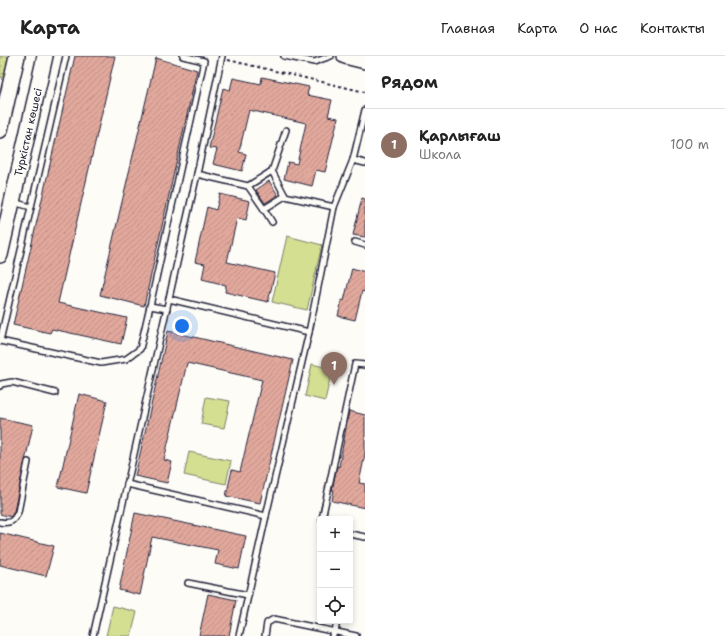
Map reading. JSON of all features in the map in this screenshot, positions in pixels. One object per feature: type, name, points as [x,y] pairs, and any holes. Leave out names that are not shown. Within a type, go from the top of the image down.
[{"type":"main road","points":[[0,130],[17,56]]},
{"type":"main road","name":"Түркістан көшесі","points":[[0,255],[45,56]]},
{"type":"main road","points":[[345,56],[365,60]]},
{"type":"lane","points":[[66,56],[0,341],[101,363],[126,359],[140,349],[204,61],[183,56]]},
{"type":"lane","points":[[284,56],[314,62],[331,56]]},
{"type":"lane","points":[[93,636],[167,310],[221,57]]},
{"type":"lane","points":[[239,636],[309,332],[334,207],[353,160],[365,110]]},
{"type":"lane","points":[[248,186],[272,171],[286,130]]},
{"type":"lane","points":[[353,160],[365,163]]},
{"type":"lane","points":[[272,171],[285,196]]},
{"type":"lane","points":[[197,174],[248,186],[272,222]]},
{"type":"lane","points":[[264,209],[285,196],[334,207]]},
{"type":"lane","points":[[12,202],[31,207]]},
{"type":"lane","points":[[355,242],[365,245]]},
{"type":"lane","points":[[169,298],[309,332]]},
{"type":"lane","points":[[150,306],[167,310]]},
{"type":"lane","points":[[323,516],[355,364],[365,365]]},
{"type":"lane","points":[[0,385],[12,382],[55,393]]},
{"type":"lane","points":[[0,522],[7,523],[15,519],[18,512],[28,462]]},
{"type":"lane","points":[[127,484],[266,516]]},
{"type":"lane","points":[[353,535],[365,537]]},
{"type":"lane","points":[[188,583],[248,595]]},
{"type":"lane","points":[[265,636],[267,623],[274,619],[334,634],[356,636]]},
{"type":"lane","points":[[334,634],[336,624]]},
{"type":"path","points":[[221,57],[365,92]]},
{"type":"green space","points":[[0,56],[10,56],[5,76],[0,78]]},
{"type":"green space","points":[[287,236],[322,245],[307,310],[272,302]]},
{"type":"green space","points":[[312,364],[332,369],[325,401],[305,396]]},
{"type":"green space","points":[[206,397],[230,401],[224,428],[201,424]]},
{"type":"green space","points":[[189,452],[231,461],[226,484],[184,475]]},
{"type":"green space","points":[[113,606],[137,612],[131,636],[106,636]]},
{"type":"building","points":[[75,56],[115,56],[58,303],[127,318],[121,344],[52,329],[50,333],[13,325]]},
{"type":"building","points":[[156,58],[197,70],[144,306],[100,295]]},
{"type":"building","points":[[262,77],[309,87],[307,95],[332,100],[328,116],[338,118],[325,172],[316,170],[312,186],[284,179],[288,162],[297,164],[306,123],[249,110],[239,152],[246,154],[242,171],[213,164],[217,149],[209,148],[223,88],[230,90],[233,78],[261,84]]},
{"type":"building","points":[[269,181],[278,195],[265,203],[256,190]]},
{"type":"building","points":[[220,194],[250,201],[246,220],[237,218],[227,262],[275,273],[268,302],[225,292],[226,285],[202,279],[205,264],[195,262],[207,207],[216,210]]},
{"type":"building","points":[[362,198],[365,199],[365,237],[353,235]]},
{"type":"building","points":[[352,268],[365,272],[365,292],[362,291],[355,320],[338,316],[342,300],[344,301]]},
{"type":"building","points":[[168,331],[293,360],[260,503],[226,496],[232,470],[240,472],[262,380],[187,363],[164,460],[172,462],[167,483],[135,476]]},
{"type":"building","points":[[79,394],[107,401],[86,493],[58,487]]},
{"type":"building","points":[[349,411],[365,415],[365,454],[359,483],[365,484],[365,508],[332,501],[334,490],[332,490],[337,466],[339,467]]},
{"type":"building","points":[[0,418],[33,425],[14,511],[11,517],[0,514]]},
{"type":"building","points":[[135,513],[246,536],[239,569],[215,564],[218,550],[152,537],[140,595],[119,590]]},
{"type":"building","points":[[0,533],[54,546],[46,576],[0,565]]},
{"type":"building","points":[[208,594],[236,600],[229,636],[199,636]]},
{"type":"place","name":"Қарлығаш","points":[[334,385]]}]
